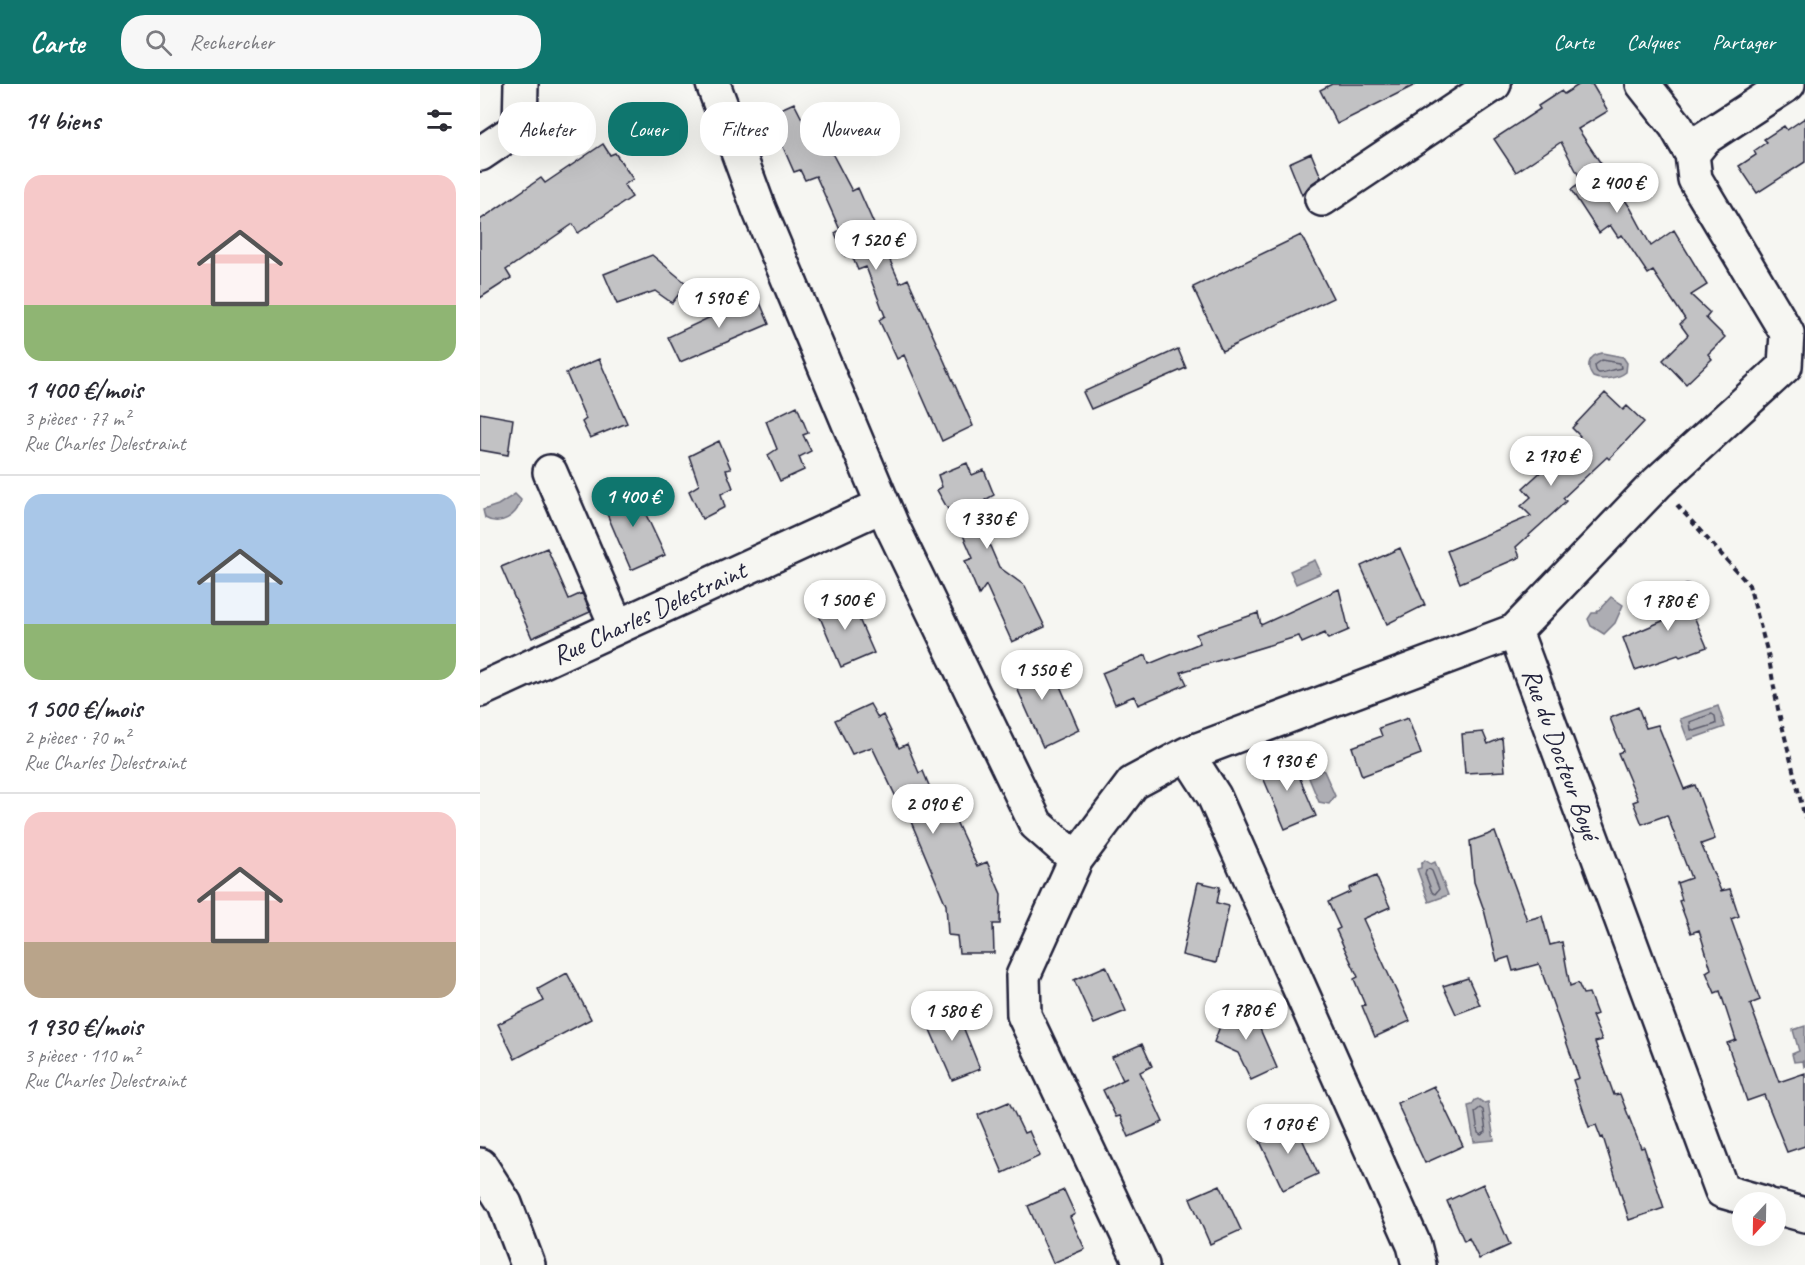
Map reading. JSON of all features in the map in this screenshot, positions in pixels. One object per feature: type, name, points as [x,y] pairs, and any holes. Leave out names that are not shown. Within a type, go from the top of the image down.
[{"type":"street","points":[[480,154],[520,128],[521,84]]},
{"type":"street","points":[[713,84],[759,209],[883,505],[1036,825],[1076,859]]},
{"type":"street","points":[[1322,199],[1494,84]]},
{"type":"street","points":[[1142,1265],[1024,1015],[1023,976],[1076,859],[1133,783],[1187,754],[1515,631],[1657,483],[1795,367],[1787,333],[1695,179],[1692,154],[1676,126],[1643,84]]},
{"type":"street","points":[[1692,154],[1705,138],[1788,84]]},
{"type":"street","points":[[550,472],[617,627]]},
{"type":"street","name":"Rue Charles Delestraint","points":[[480,690],[883,505]]},
{"type":"street","name":"Rue du Docteur Boyé","points":[[1515,631],[1722,1191],[1732,1194]]},
{"type":"street","points":[[1187,754],[1214,796],[1414,1245],[1419,1265]]},
{"type":"street","points":[[480,1165],[505,1204],[528,1265]]},
{"type":"street","points":[[1786,1210],[1805,1215]]},
{"type":"path","points":[[1657,483],[1749,585],[1768,654],[1778,709],[1805,818]]},
{"type":"water","points":[[1602,353],[1623,357],[1627,363],[1626,372],[1610,378],[1593,377],[1589,369],[1591,359]]},
{"type":"water","points":[[515,494],[521,500],[512,515],[496,521],[485,518],[483,510],[498,505]]},
{"type":"water","points":[[1315,560],[1321,573],[1296,584],[1290,571]]},
{"type":"water","points":[[1611,597],[1623,605],[1615,623],[1604,634],[1591,626],[1588,619]]},
{"type":"water","points":[[1718,706],[1725,727],[1688,740],[1680,719]]},
{"type":"water","points":[[1322,770],[1335,796],[1329,804],[1319,802],[1309,778]]},
{"type":"water","points":[[1425,860],[1431,864],[1435,862],[1448,895],[1429,902],[1417,869],[1421,868]]},
{"type":"water","points":[[1805,1026],[1804,1067],[1803,1061],[1794,1062],[1792,1054],[1799,1051],[1793,1030]]},
{"type":"water","points":[[1478,1099],[1484,1103],[1488,1102],[1494,1140],[1474,1142],[1468,1106]]},
{"type":"building","points":[[1332,84],[1417,84],[1337,124],[1320,90]]},
{"type":"building","points":[[1580,84],[1592,84],[1608,111],[1578,129],[1631,209],[1651,246],[1674,230],[1707,285],[1691,295],[1710,313],[1706,318],[1725,337],[1708,354],[1712,359],[1686,384],[1663,360],[1688,335],[1680,324],[1685,319],[1653,271],[1648,274],[1622,235],[1618,237],[1610,225],[1599,233],[1571,190],[1582,182],[1561,142],[1516,172],[1494,139],[1540,109],[1538,106],[1561,91],[1564,94]]},
{"type":"building","points":[[794,103],[800,115],[800,156],[834,156],[852,191],[858,188],[900,283],[908,279],[973,426],[942,441],[904,355],[897,359],[879,320],[885,316],[866,267],[858,270],[852,256],[845,256],[835,233],[840,230],[816,176],[805,180],[800,170],[794,172],[787,156],[788,106]]},
{"type":"building","points":[[1805,118],[1805,162],[1757,193],[1739,166],[1756,155],[1754,151],[1767,142],[1764,139],[1784,126],[1787,130]]},
{"type":"building","points":[[603,144],[608,156],[617,156],[633,179],[624,185],[632,197],[578,233],[573,224],[506,270],[511,278],[480,298],[480,220],[541,178],[545,183],[585,156],[596,156],[596,149]]},
{"type":"building","points":[[1311,153],[1321,177],[1302,195],[1289,163]]},
{"type":"building","points":[[1301,235],[1333,298],[1222,351],[1193,287]]},
{"type":"building","points":[[652,255],[687,284],[672,303],[655,291],[617,304],[604,274]]},
{"type":"building","points":[[757,295],[769,324],[680,362],[668,337]]},
{"type":"building","points":[[1178,349],[1186,368],[1091,409],[1083,392]]},
{"type":"building","points":[[599,359],[627,423],[590,438],[582,422],[586,419],[566,373]]},
{"type":"building","points":[[1605,393],[1623,410],[1627,406],[1644,422],[1609,459],[1607,457],[1563,498],[1566,501],[1516,547],[1520,557],[1460,583],[1447,551],[1531,516],[1521,506],[1531,497],[1523,488],[1580,436],[1572,428]]},
{"type":"building","points":[[797,406],[808,433],[803,435],[811,451],[799,457],[804,470],[780,481],[768,455],[777,449],[766,421]]},
{"type":"building","points":[[480,413],[513,419],[508,455],[480,450]]},
{"type":"building","points":[[719,441],[731,469],[726,470],[733,488],[721,494],[725,507],[702,519],[689,491],[699,485],[689,456]]},
{"type":"building","points":[[967,463],[972,475],[984,470],[994,495],[985,500],[994,525],[983,530],[999,567],[1025,586],[1045,627],[1012,642],[986,585],[979,595],[965,561],[973,558],[952,510],[949,511],[937,490],[942,487],[938,475]]},
{"type":"building","points":[[633,487],[665,555],[631,570],[601,500]]},
{"type":"building","points":[[547,548],[569,599],[582,593],[590,612],[532,638],[501,567]]},
{"type":"building","points":[[1400,548],[1425,605],[1387,624],[1361,566]]},
{"type":"building","points":[[1688,584],[1699,611],[1693,614],[1707,647],[1635,670],[1623,638],[1667,619],[1659,597]]},
{"type":"building","points":[[1339,589],[1349,630],[1328,639],[1325,633],[1302,643],[1299,636],[1181,672],[1187,684],[1138,705],[1134,696],[1115,704],[1102,673],[1146,655],[1149,664],[1200,643],[1196,634],[1258,613],[1261,625]]},
{"type":"building","points":[[848,594],[874,653],[841,667],[816,608]]},
{"type":"building","points":[[1031,652],[1045,684],[1057,679],[1079,730],[1043,747],[1006,663]]},
{"type":"building","points":[[870,704],[878,718],[883,715],[899,748],[907,744],[919,773],[923,771],[938,807],[947,802],[977,866],[987,862],[1001,894],[1000,924],[993,924],[994,953],[959,953],[957,936],[948,935],[946,905],[901,798],[897,799],[872,747],[852,754],[835,720]]},
{"type":"building","points":[[1638,707],[1646,728],[1658,725],[1684,789],[1695,785],[1715,839],[1701,844],[1721,891],[1730,889],[1739,916],[1731,919],[1760,1000],[1750,1004],[1779,1082],[1805,1073],[1805,1146],[1787,1152],[1764,1095],[1747,1101],[1727,1043],[1736,1040],[1720,991],[1715,993],[1706,972],[1711,969],[1699,930],[1691,933],[1679,901],[1682,900],[1677,883],[1691,878],[1667,815],[1642,824],[1633,802],[1638,800],[1618,753],[1623,751],[1610,718]]},
{"type":"building","points":[[1408,718],[1421,754],[1362,776],[1352,747],[1382,736],[1379,728]]},
{"type":"building","points":[[1483,732],[1488,744],[1502,738],[1505,771],[1465,773],[1462,734]]},
{"type":"building","points":[[1290,755],[1316,816],[1285,829],[1259,768]]},
{"type":"building","points":[[1495,832],[1527,920],[1542,916],[1550,945],[1562,942],[1570,986],[1578,983],[1583,994],[1589,993],[1597,1014],[1592,1016],[1602,1040],[1595,1042],[1614,1095],[1620,1094],[1641,1148],[1644,1147],[1664,1208],[1629,1220],[1603,1137],[1601,1138],[1596,1125],[1589,1127],[1573,1080],[1579,1078],[1539,964],[1513,971],[1509,957],[1497,961],[1474,882],[1470,841]]},
{"type":"building","points":[[1376,876],[1390,907],[1363,919],[1410,1021],[1375,1037],[1354,979],[1358,977],[1336,930],[1340,928],[1328,902],[1350,892],[1349,888]]},
{"type":"building","points":[[1198,882],[1220,887],[1217,903],[1229,906],[1216,963],[1182,955]]},
{"type":"building","points":[[1106,966],[1126,1011],[1094,1024],[1074,980]]},
{"type":"building","points":[[567,973],[591,1019],[515,1059],[498,1024],[544,1001],[538,989]]},
{"type":"building","points":[[1468,978],[1480,1005],[1456,1014],[1443,986]]},
{"type":"building","points":[[1229,1003],[1253,1013],[1277,1068],[1251,1080],[1238,1053],[1214,1042]]},
{"type":"building","points":[[954,1004],[980,1069],[952,1080],[924,1016]]},
{"type":"building","points":[[1142,1044],[1152,1066],[1140,1072],[1163,1122],[1129,1137],[1120,1116],[1116,1117],[1103,1090],[1123,1080],[1112,1057]]},
{"type":"building","points":[[1434,1086],[1463,1146],[1425,1163],[1397,1103]]},
{"type":"building","points":[[1009,1102],[1024,1133],[1029,1131],[1040,1156],[1003,1173],[978,1115]]},
{"type":"building","points":[[1294,1121],[1318,1174],[1283,1190],[1258,1137]]},
{"type":"building","points":[[1483,1184],[1510,1245],[1479,1259],[1469,1238],[1464,1241],[1447,1201]]},
{"type":"building","points":[[1220,1185],[1241,1230],[1210,1244],[1190,1198]]},
{"type":"building","points":[[1064,1190],[1075,1214],[1070,1217],[1085,1249],[1053,1263],[1028,1206]]}]
